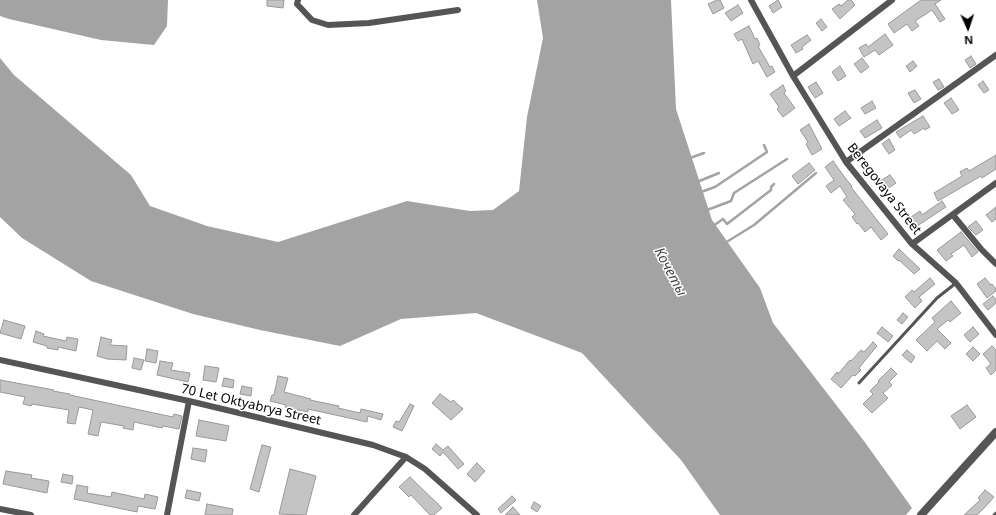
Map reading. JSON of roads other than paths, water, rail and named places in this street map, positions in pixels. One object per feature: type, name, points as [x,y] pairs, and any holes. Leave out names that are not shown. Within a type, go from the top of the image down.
[{"type":"street","points":[[298,0],[297,4],[312,20],[328,25],[369,22],[458,10]]},
{"type":"street","name":"Beregovaya Street","points":[[751,0],[793,76],[846,162],[912,244],[956,283],[996,335]]},
{"type":"street","points":[[793,76],[892,0]]},
{"type":"street","points":[[846,162],[996,55]]},
{"type":"street","points":[[912,244],[996,183]]},
{"type":"street","points":[[953,215],[981,249],[996,264]]},
{"type":"street","name":"70 Let Oktyabrya Street","points":[[0,360],[189,401],[373,446],[406,457],[425,469],[478,515]]},
{"type":"street","points":[[167,515],[189,401]]},
{"type":"street","points":[[923,514],[996,432]]},
{"type":"street","points":[[354,515],[406,457]]},
{"type":"street","points":[[0,509],[31,515]]},
{"type":"lane","points":[[860,383],[936,298],[956,283]]},
{"type":"water","points":[[0,0],[168,0],[167,26],[154,45],[101,40],[0,16]]},
{"type":"water","name":"Кочеты","points":[[537,0],[671,0],[676,109],[712,220],[760,288],[773,323],[864,441],[912,508],[906,515],[720,515],[681,460],[582,353],[476,313],[401,319],[340,346],[260,330],[193,314],[91,281],[22,238],[0,217],[0,58],[14,75],[131,175],[150,206],[207,226],[278,242],[407,201],[470,211],[493,210],[519,191],[527,117],[543,38]]},
{"type":"waterway","points":[[701,192],[715,187],[767,152],[764,145]]},
{"type":"waterway","points":[[690,158],[704,153]]},
{"type":"waterway","points":[[707,210],[731,201],[734,193],[787,159]]},
{"type":"waterway","points":[[697,182],[719,173]]},
{"type":"waterway","points":[[725,243],[754,225],[816,173]]},
{"type":"waterway","points":[[713,226],[723,219],[727,224],[771,190],[771,187],[774,184]]}]
